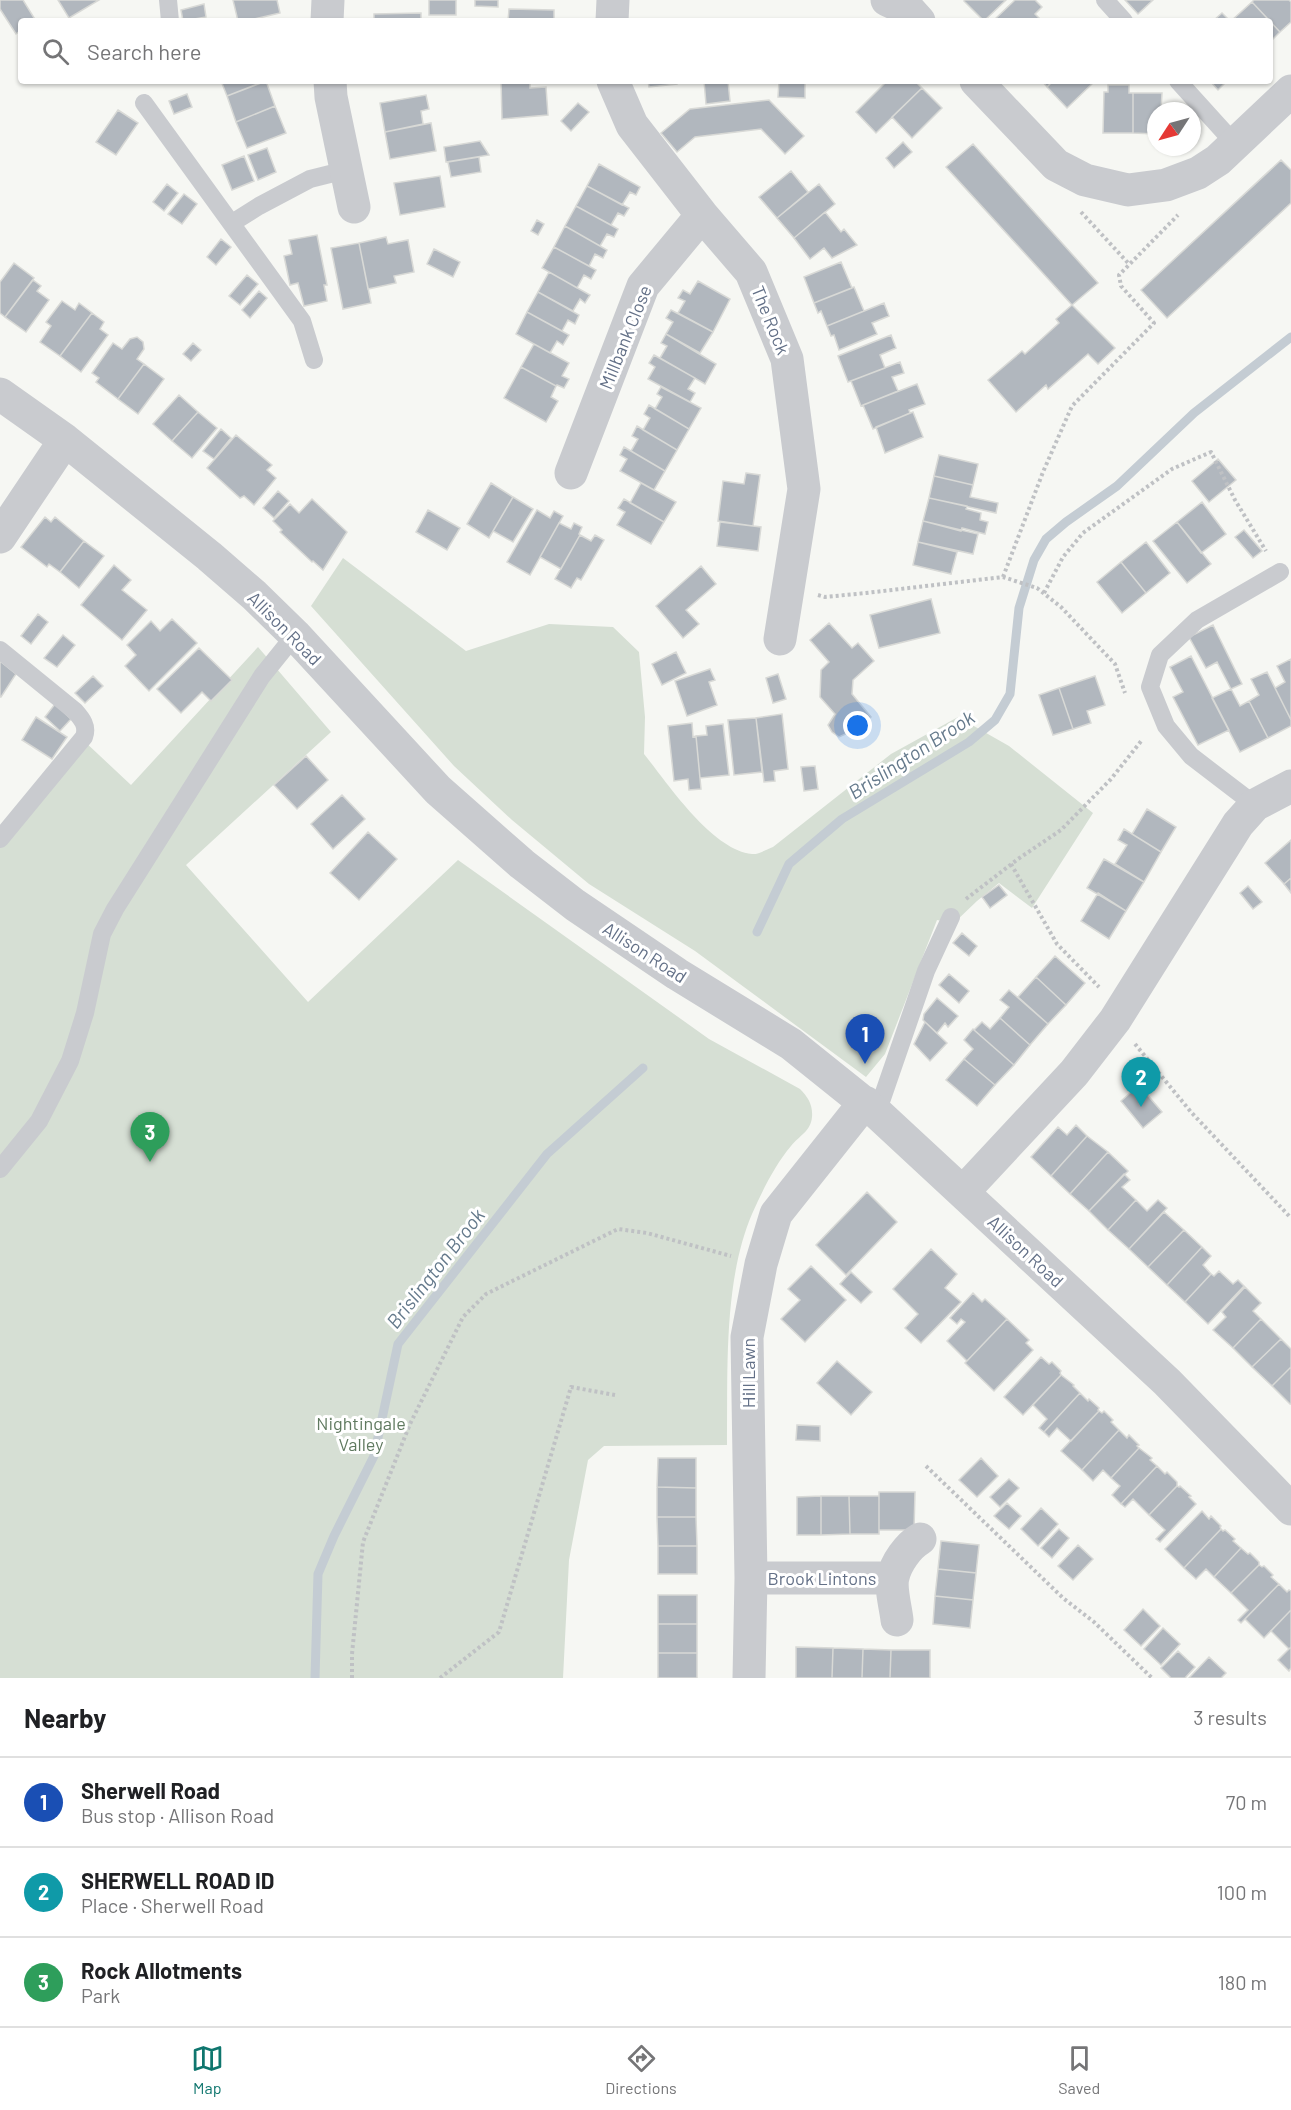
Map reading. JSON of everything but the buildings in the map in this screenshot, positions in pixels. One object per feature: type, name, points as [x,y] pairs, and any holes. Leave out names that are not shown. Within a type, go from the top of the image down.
[{"type":"street","points":[[327,18],[328,0]]},
{"type":"street","points":[[612,18],[613,0]]},
{"type":"street","points":[[887,0],[909,10],[916,18]]},
{"type":"street","points":[[331,84],[354,207]]},
{"type":"street","name":"The Rock","points":[[615,84],[632,125],[702,215],[751,272],[787,359],[804,489],[780,639]]},
{"type":"street","points":[[979,84],[1056,165],[1085,180],[1128,190],[1166,185],[1198,173],[1218,160],[1291,91]]},
{"type":"street","name":"Millbank Close","points":[[571,473],[643,286],[702,215]]},
{"type":"street","name":"Allison Road","points":[[0,394],[65,440],[209,556],[295,635],[438,789],[522,864],[574,905],[677,974],[791,1044],[871,1107],[1167,1382],[1291,1509]]},
{"type":"street","points":[[0,537],[65,440]]},
{"type":"street","points":[[963,1192],[1074,1072],[1119,1014],[1238,824],[1255,805],[1291,786]]},
{"type":"street","name":"Hill Lawn","points":[[749,1678],[751,1578],[747,1337],[761,1264],[776,1214],[871,1107]]},
{"type":"street","name":"Brook Lintons","points":[[897,1620],[892,1578],[912,1544],[920,1539]]},
{"type":"street","name":"Brook Lintons","points":[[751,1578],[892,1578]]},
{"type":"lane","points":[[168,0],[170,18]]},
{"type":"lane","points":[[1105,0],[1121,18]]},
{"type":"lane","points":[[1181,84],[1235,144]]},
{"type":"lane","points":[[144,103],[302,321],[314,360]]},
{"type":"lane","points":[[232,223],[310,179],[346,170]]},
{"type":"lane","points":[[1255,805],[1191,756],[1166,726],[1150,687],[1160,655],[1197,620],[1280,572]]},
{"type":"lane","points":[[0,1169],[39,1121],[70,1061],[85,1013],[102,934],[115,909],[262,676],[295,635]]},
{"type":"lane","points":[[0,650],[75,711],[84,721],[86,731],[84,737],[0,839]]},
{"type":"lane","points":[[871,1107],[926,971],[951,917]]},
{"type":"path","points":[[1005,578],[1043,472],[1072,406],[1154,322],[1121,286],[1119,275],[1184,209]]},
{"type":"path","points":[[1044,593],[1063,557],[1083,533],[1172,469],[1211,452],[1235,500],[1280,572]]},
{"type":"path","points":[[788,589],[825,597],[1005,578],[1037,588],[1061,607],[1115,664],[1126,697]]},
{"type":"path","points":[[951,917],[970,894],[1061,830],[1111,779],[1142,740]]},
{"type":"path","points":[[1011,864],[1057,944],[1119,1014],[1191,1112],[1291,1218]]},
{"type":"path","points":[[352,1678],[352,1654],[363,1542],[416,1413],[463,1317],[486,1294],[618,1229],[647,1233],[761,1264]]},
{"type":"path","points":[[440,1678],[499,1632],[571,1387],[615,1395]]},
{"type":"path","points":[[926,1466],[1063,1598],[1094,1622],[1152,1678]]},
{"type":"green space","points":[[343,558],[466,651],[549,624],[613,627],[639,652],[645,717],[644,754],[692,814],[722,841],[737,850],[754,854],[773,847],[891,754],[958,717],[1009,746],[1093,813],[1032,908],[999,883],[954,923],[937,920],[885,1054],[866,1077],[695,951],[589,884],[512,820],[454,766],[311,606]]},
{"type":"green space","name":"Nightingale Valley","points":[[258,647],[331,732],[186,865],[308,1002],[458,860],[709,1039],[800,1089],[811,1105],[812,1117],[809,1126],[785,1153],[774,1170],[752,1214],[743,1240],[736,1269],[729,1328],[727,1445],[604,1446],[588,1460],[569,1560],[563,1678],[0,1678],[0,844],[83,740],[131,785]]},
{"type":"waterway","name":"Brislington Brook","points":[[757,932],[789,864],[842,819],[969,742],[995,720],[1010,694],[1019,608],[1034,560],[1046,539],[1117,486],[1194,413],[1291,337]]},
{"type":"waterway","name":"Brislington Brook","points":[[315,1678],[318,1574],[334,1536],[374,1456],[398,1344],[547,1154],[643,1068]]},
{"type":"place","name":"Sherwell Road","points":[[865,1064]]},
{"type":"place","name":"SHERWELL ROAD ID","points":[[1141,1107]]},
{"type":"place","name":"Rock Allotments","points":[[150,1162]]}]
